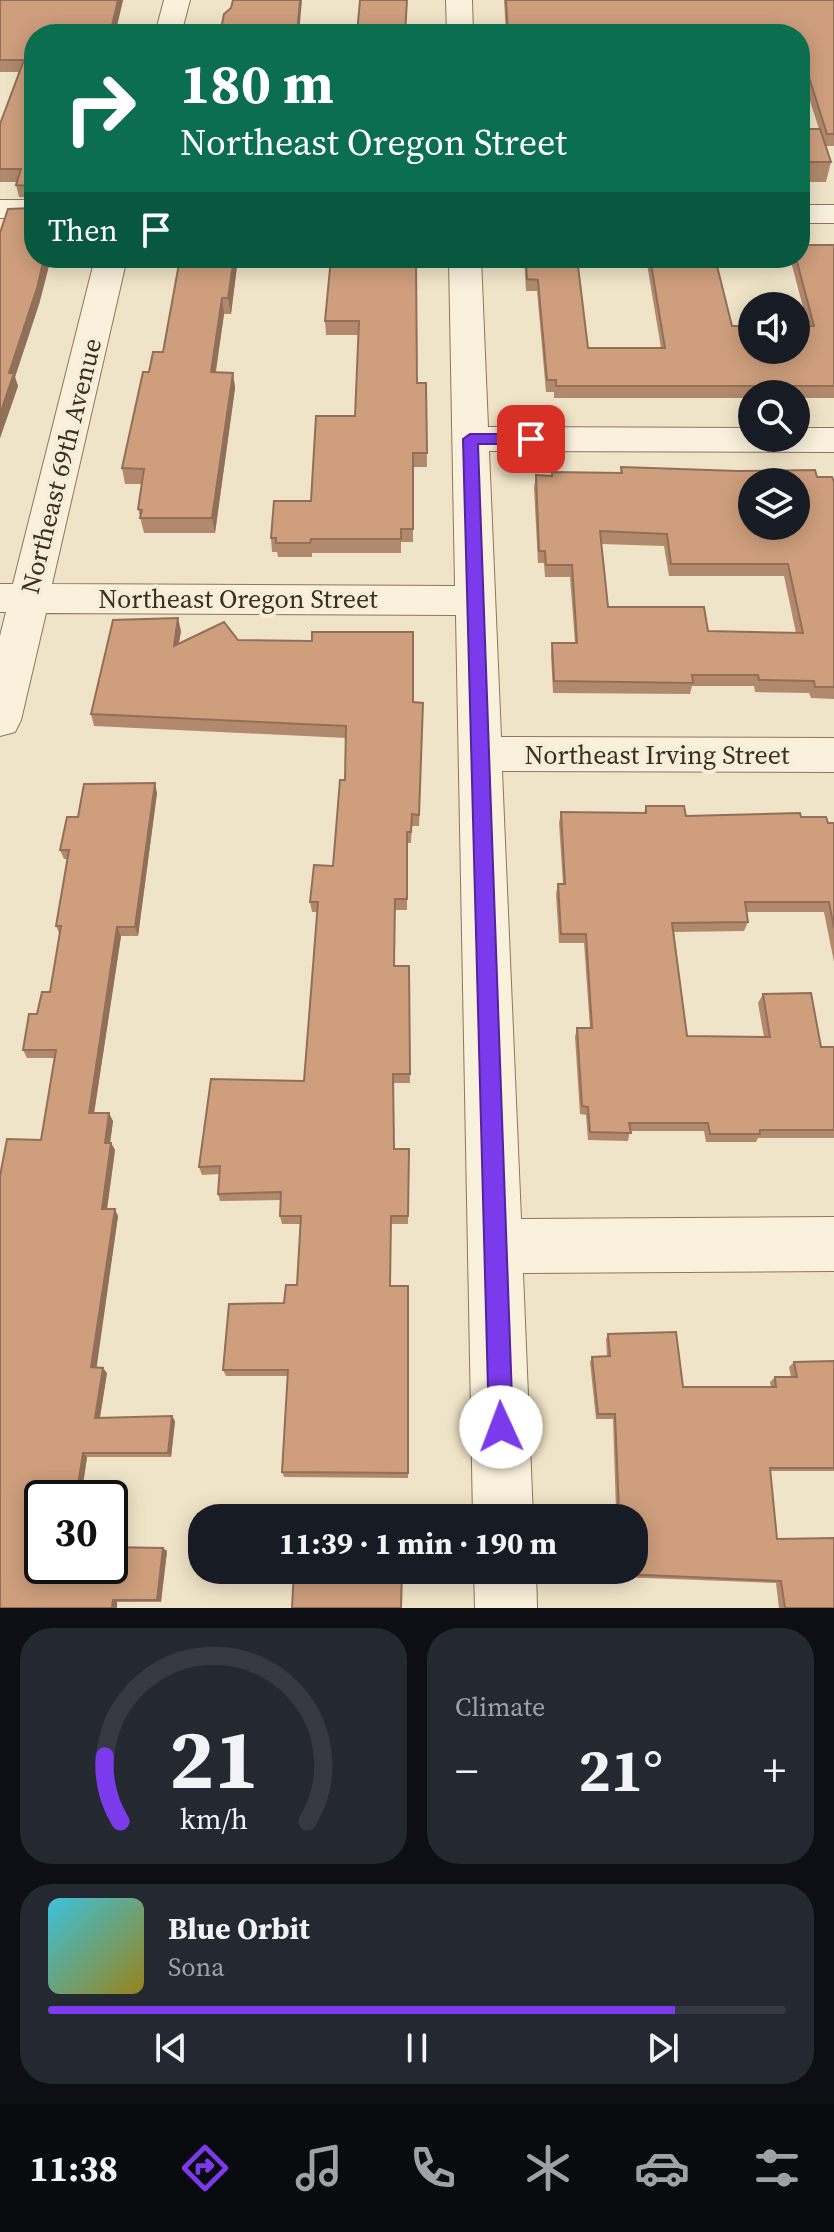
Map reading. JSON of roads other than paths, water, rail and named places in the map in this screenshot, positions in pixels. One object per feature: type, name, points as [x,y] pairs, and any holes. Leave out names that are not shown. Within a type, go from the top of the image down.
[{"type":"street","points":[[171,24],[177,0]]},
{"type":"street","points":[[459,0],[460,24]]},
{"type":"street","points":[[0,209],[24,209]]},
{"type":"street","points":[[810,214],[834,214]]},
{"type":"street","name":"Northeast 69th Avenue","points":[[0,720],[14,598],[108,268]]},
{"type":"street","points":[[465,268],[503,1504]]},
{"type":"street","points":[[470,439],[834,440]]},
{"type":"street","name":"Northeast Oregon Street","points":[[14,598],[475,601]]},
{"type":"street","name":"Northeast Irving Street","points":[[480,754],[834,755]]},
{"type":"street","points":[[495,1246],[834,1244]]},
{"type":"street","points":[[505,1584],[506,1608]]}]
